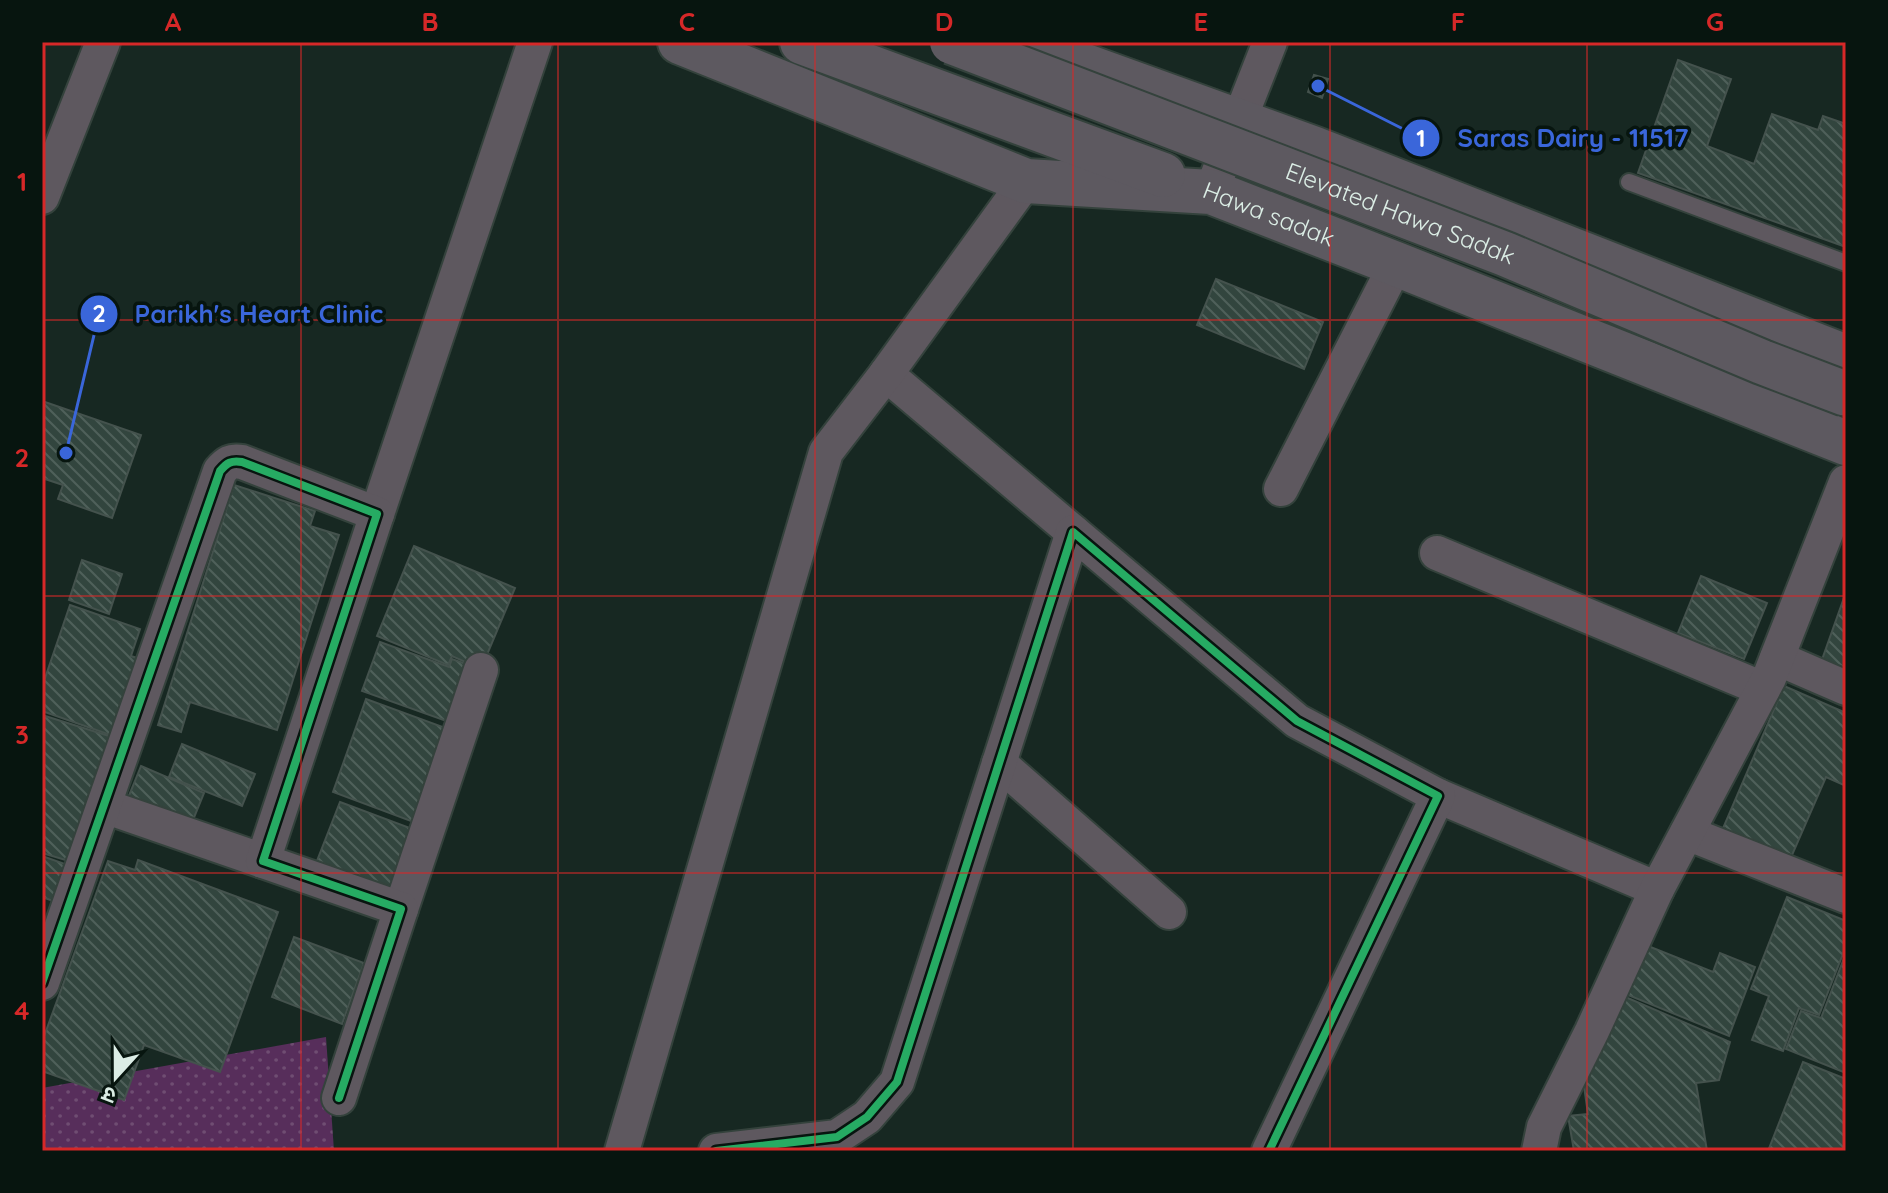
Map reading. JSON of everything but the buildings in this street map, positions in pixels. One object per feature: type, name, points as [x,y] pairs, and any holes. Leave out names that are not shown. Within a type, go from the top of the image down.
[{"type":"main road","name":"Hawa sadak","points":[[680,42],[1026,181],[1211,192],[1846,443]]},
{"type":"main road","points":[[802,42],[1211,192]]},
{"type":"main road","name":"Elevated Hawa Sadak","points":[[952,42],[1505,254],[1846,394]]},
{"type":"main road","points":[[1019,42],[1238,121],[1846,357]]},
{"type":"street","points":[[42,197],[103,42]]},
{"type":"street","points":[[263,861],[535,42]]},
{"type":"street","points":[[1211,192],[1270,42]]},
{"type":"street","points":[[622,1151],[826,452],[1026,181]]},
{"type":"street","points":[[1281,489],[1396,264]]},
{"type":"street","points":[[886,374],[1297,721],[1438,796],[1657,889]]},
{"type":"street","points":[[42,983],[220,471],[226,464],[242,462],[377,514]]},
{"type":"street","points":[[1539,1151],[1544,1127],[1657,889],[1763,689],[1846,482]]},
{"type":"street","points":[[716,1151],[837,1137],[867,1117],[897,1082],[1073,532]]},
{"type":"street","points":[[1437,553],[1763,689]]},
{"type":"street","points":[[1777,658],[1846,688]]},
{"type":"street","points":[[339,1098],[481,670]]},
{"type":"street","points":[[999,763],[1169,912]]},
{"type":"street","points":[[1269,1151],[1438,796]]},
{"type":"street","points":[[104,806],[401,909]]},
{"type":"street","points":[[1687,833],[1846,896]]},
{"type":"lane","points":[[1629,182],[1846,263]]},
{"type":"shaded area","points":[[326,1037],[334,1151],[42,1151],[42,1088]]},
{"type":"cycle path","points":[[42,983],[220,471],[230,463],[242,462],[377,514],[263,861],[401,909],[339,1098]]},
{"type":"cycle path","points":[[716,1151],[837,1137],[867,1117],[897,1082],[1073,532],[1297,721],[1438,796],[1269,1151]]},
{"type":"place","name":"Saras Dairy - 11517","points":[[1318,86]]},
{"type":"place","name":"Parikh's Heart Clinic","points":[[66,453]]}]
